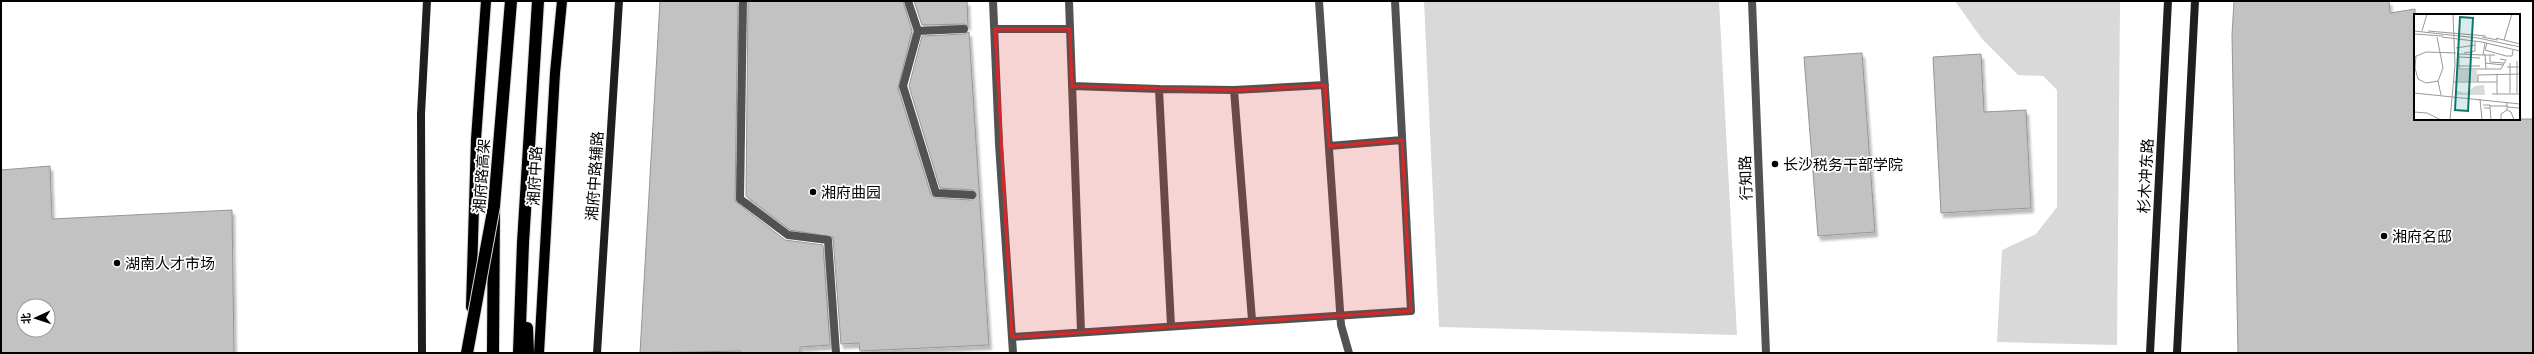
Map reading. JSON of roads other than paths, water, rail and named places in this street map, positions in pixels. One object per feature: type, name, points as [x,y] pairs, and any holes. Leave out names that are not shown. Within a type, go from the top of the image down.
[{"type":"highway","name":"湘府路高架","points":[[493,353],[494,206],[510,1]]},
{"type":"highway","points":[[519,353],[523,243],[538,1]]},
{"type":"highway","points":[[469,353],[494,206]]},
{"type":"highway","points":[[523,243],[528,353]]},
{"type":"main road","points":[[422,353],[421,114],[427,1]]},
{"type":"main road","points":[[469,353],[476,139],[486,1]]},
{"type":"main road","name":"湘府中路","points":[[539,353],[555,73],[562,1]]},
{"type":"main road","name":"湘府中路辅路","points":[[597,353],[619,1]]},
{"type":"main road","name":"杉木冲东路","points":[[2150,353],[2168,1]]},
{"type":"main road","points":[[2177,353],[2195,1]]},
{"type":"street","points":[[743,1],[740,199],[788,235],[828,240],[836,353]]},
{"type":"street","points":[[908,1],[918,31],[904,86],[936,193],[972,195]]},
{"type":"street","points":[[994,1],[999,144],[1013,353]]},
{"type":"street","points":[[1069,1],[1081,332]]},
{"type":"street","points":[[1319,1],[1340,314],[1341,325],[1349,353]]},
{"type":"street","points":[[1012,337],[1340,314],[1411,311],[1395,1]]},
{"type":"street","name":"行知路","points":[[1752,1],[1766,353]]},
{"type":"street","points":[[918,31],[964,29]]},
{"type":"street","points":[[995,29],[1070,29]]},
{"type":"street","points":[[1072,86],[1234,90],[1325,85]]},
{"type":"street","points":[[1159,89],[1171,326]]},
{"type":"street","points":[[1234,90],[1252,320]]},
{"type":"street","points":[[1329,146],[1402,140]]},
{"type":"place","name":"长沙税务干部学院","points":[[1775,164]]},
{"type":"place","name":"湘府曲园","points":[[813,192]]},
{"type":"place","name":"湘府名邸","points":[[2384,236]]},
{"type":"place","name":"湖南人才市场","points":[[117,263]]}]
